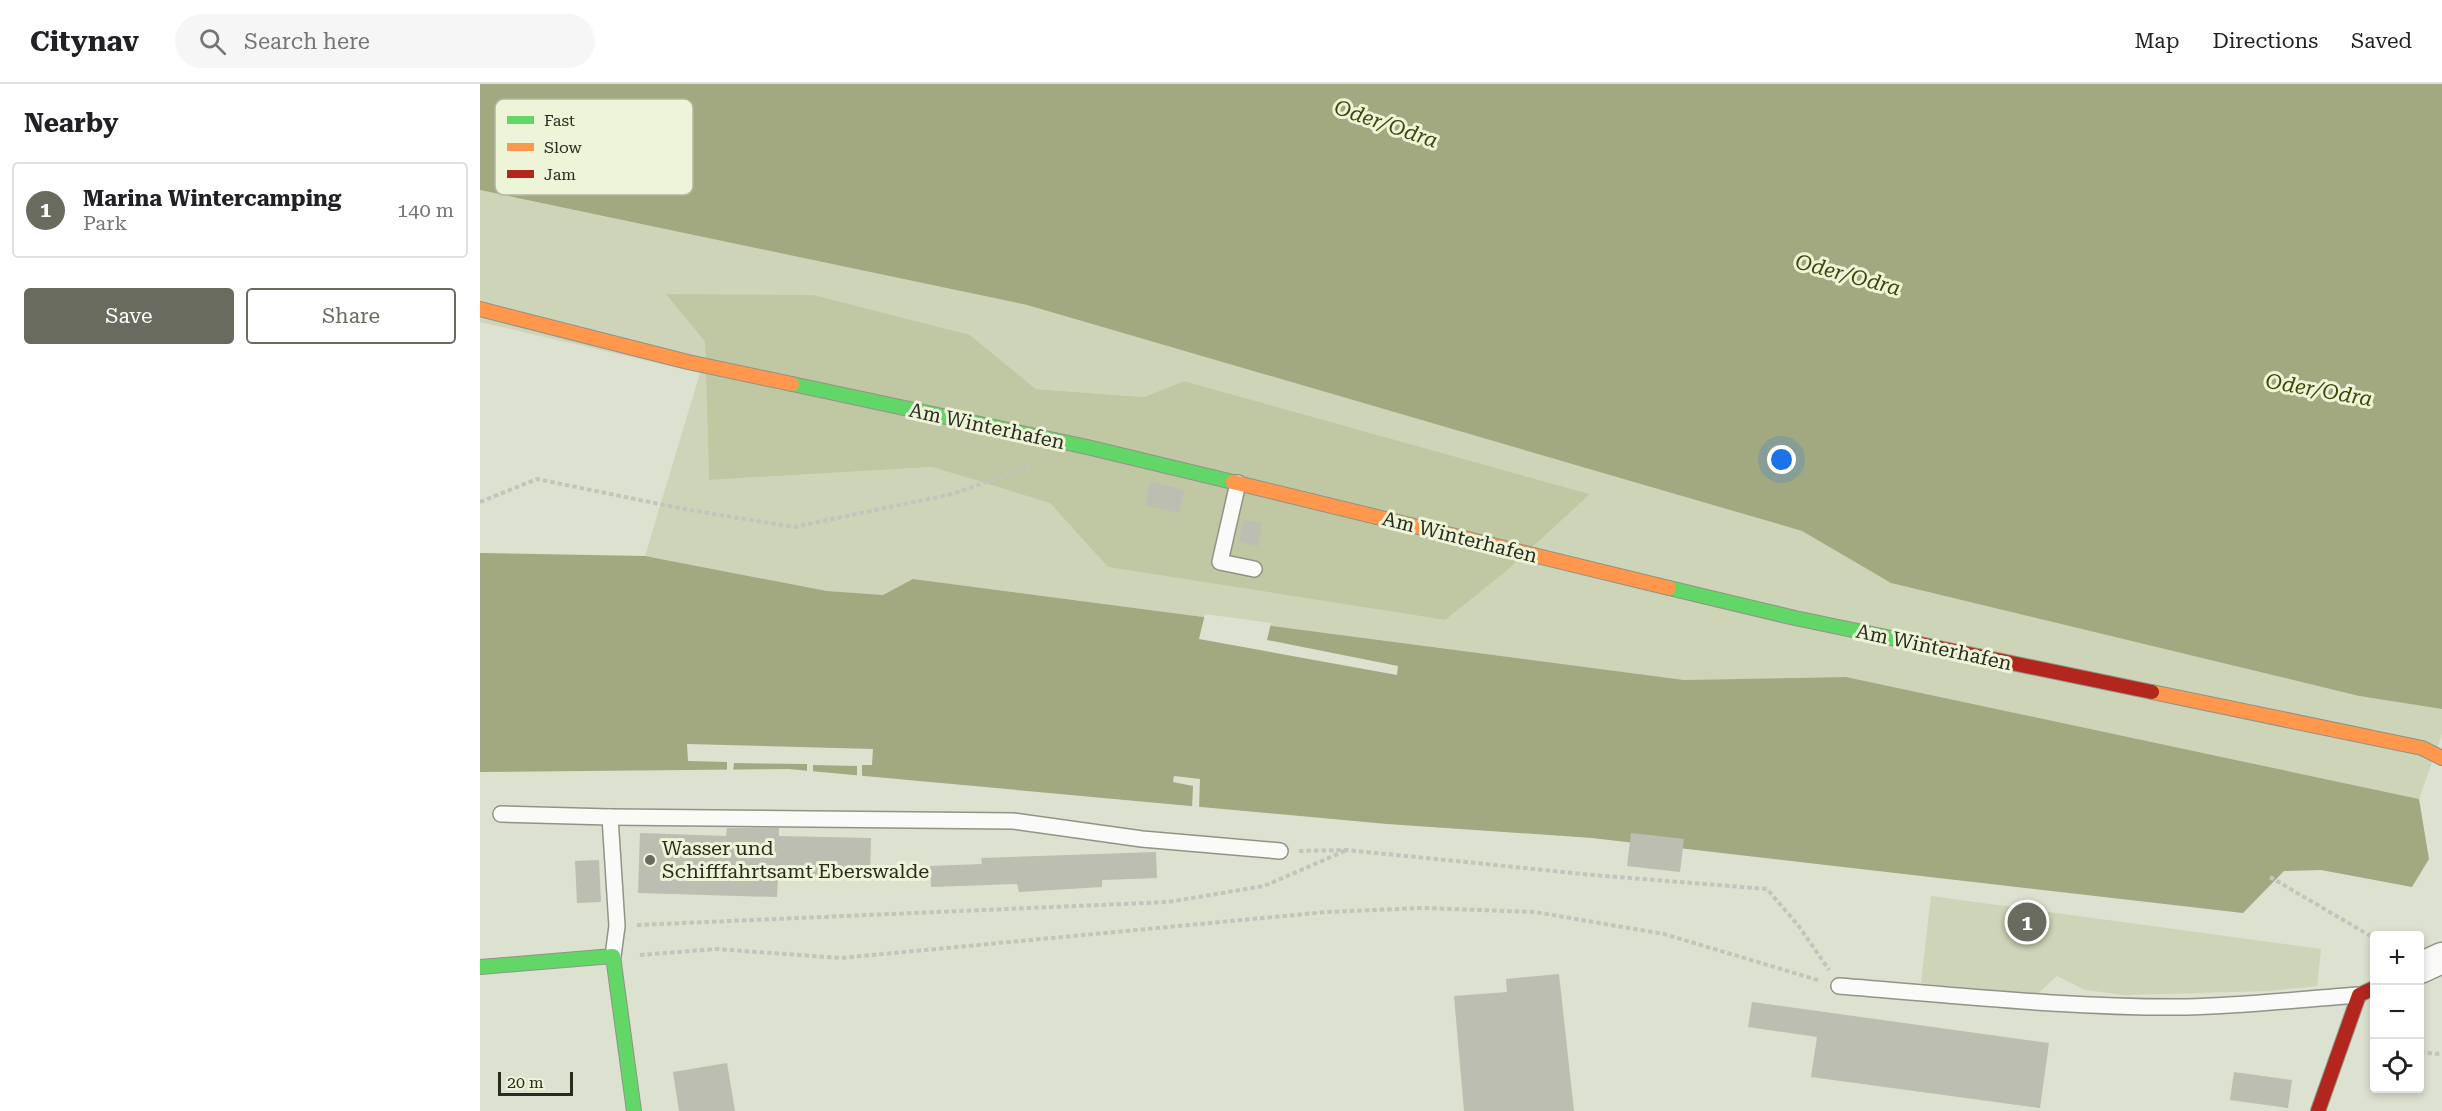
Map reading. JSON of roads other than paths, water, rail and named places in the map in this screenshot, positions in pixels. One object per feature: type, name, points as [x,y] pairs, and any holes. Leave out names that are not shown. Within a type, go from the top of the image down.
[{"type":"street","name":"Am Winterhafen","points":[[480,309],[688,362],[1087,447],[1795,618],[2422,748],[2442,758]]},
{"type":"street","points":[[480,967],[613,957],[634,1111]]},
{"type":"street","points":[[2424,966],[2442,958]]},
{"type":"street","points":[[2319,1111],[2359,995],[2370,990]]},
{"type":"lane","points":[[1238,483],[1220,562],[1254,569]]},
{"type":"lane","points":[[501,814],[1013,821],[1142,839],[1280,851]]},
{"type":"lane","points":[[610,817],[617,926],[613,957]]},
{"type":"lane","points":[[1839,986],[2060,1004],[2129,1007],[2188,1007],[2359,995]]},
{"type":"water","name":"Oder/Odra","points":[[480,84],[2442,84],[2442,709],[2359,696],[1891,583],[1802,531],[1027,305],[504,195],[693,195],[693,99],[495,99],[495,193],[480,190]]},
{"type":"water","points":[[480,553],[645,556],[827,591],[883,595],[913,579],[1684,680],[1846,677],[2419,799],[2429,859],[2412,887],[2321,870],[2284,871],[2243,913],[1592,838],[1387,824],[788,769],[480,772]]},
{"type":"place","name":"Wasser und Schifffahrtsamt Eberswalde","points":[[650,860]]},
{"type":"place","name":"Marina Wintercamping","points":[[2027,922]]}]
